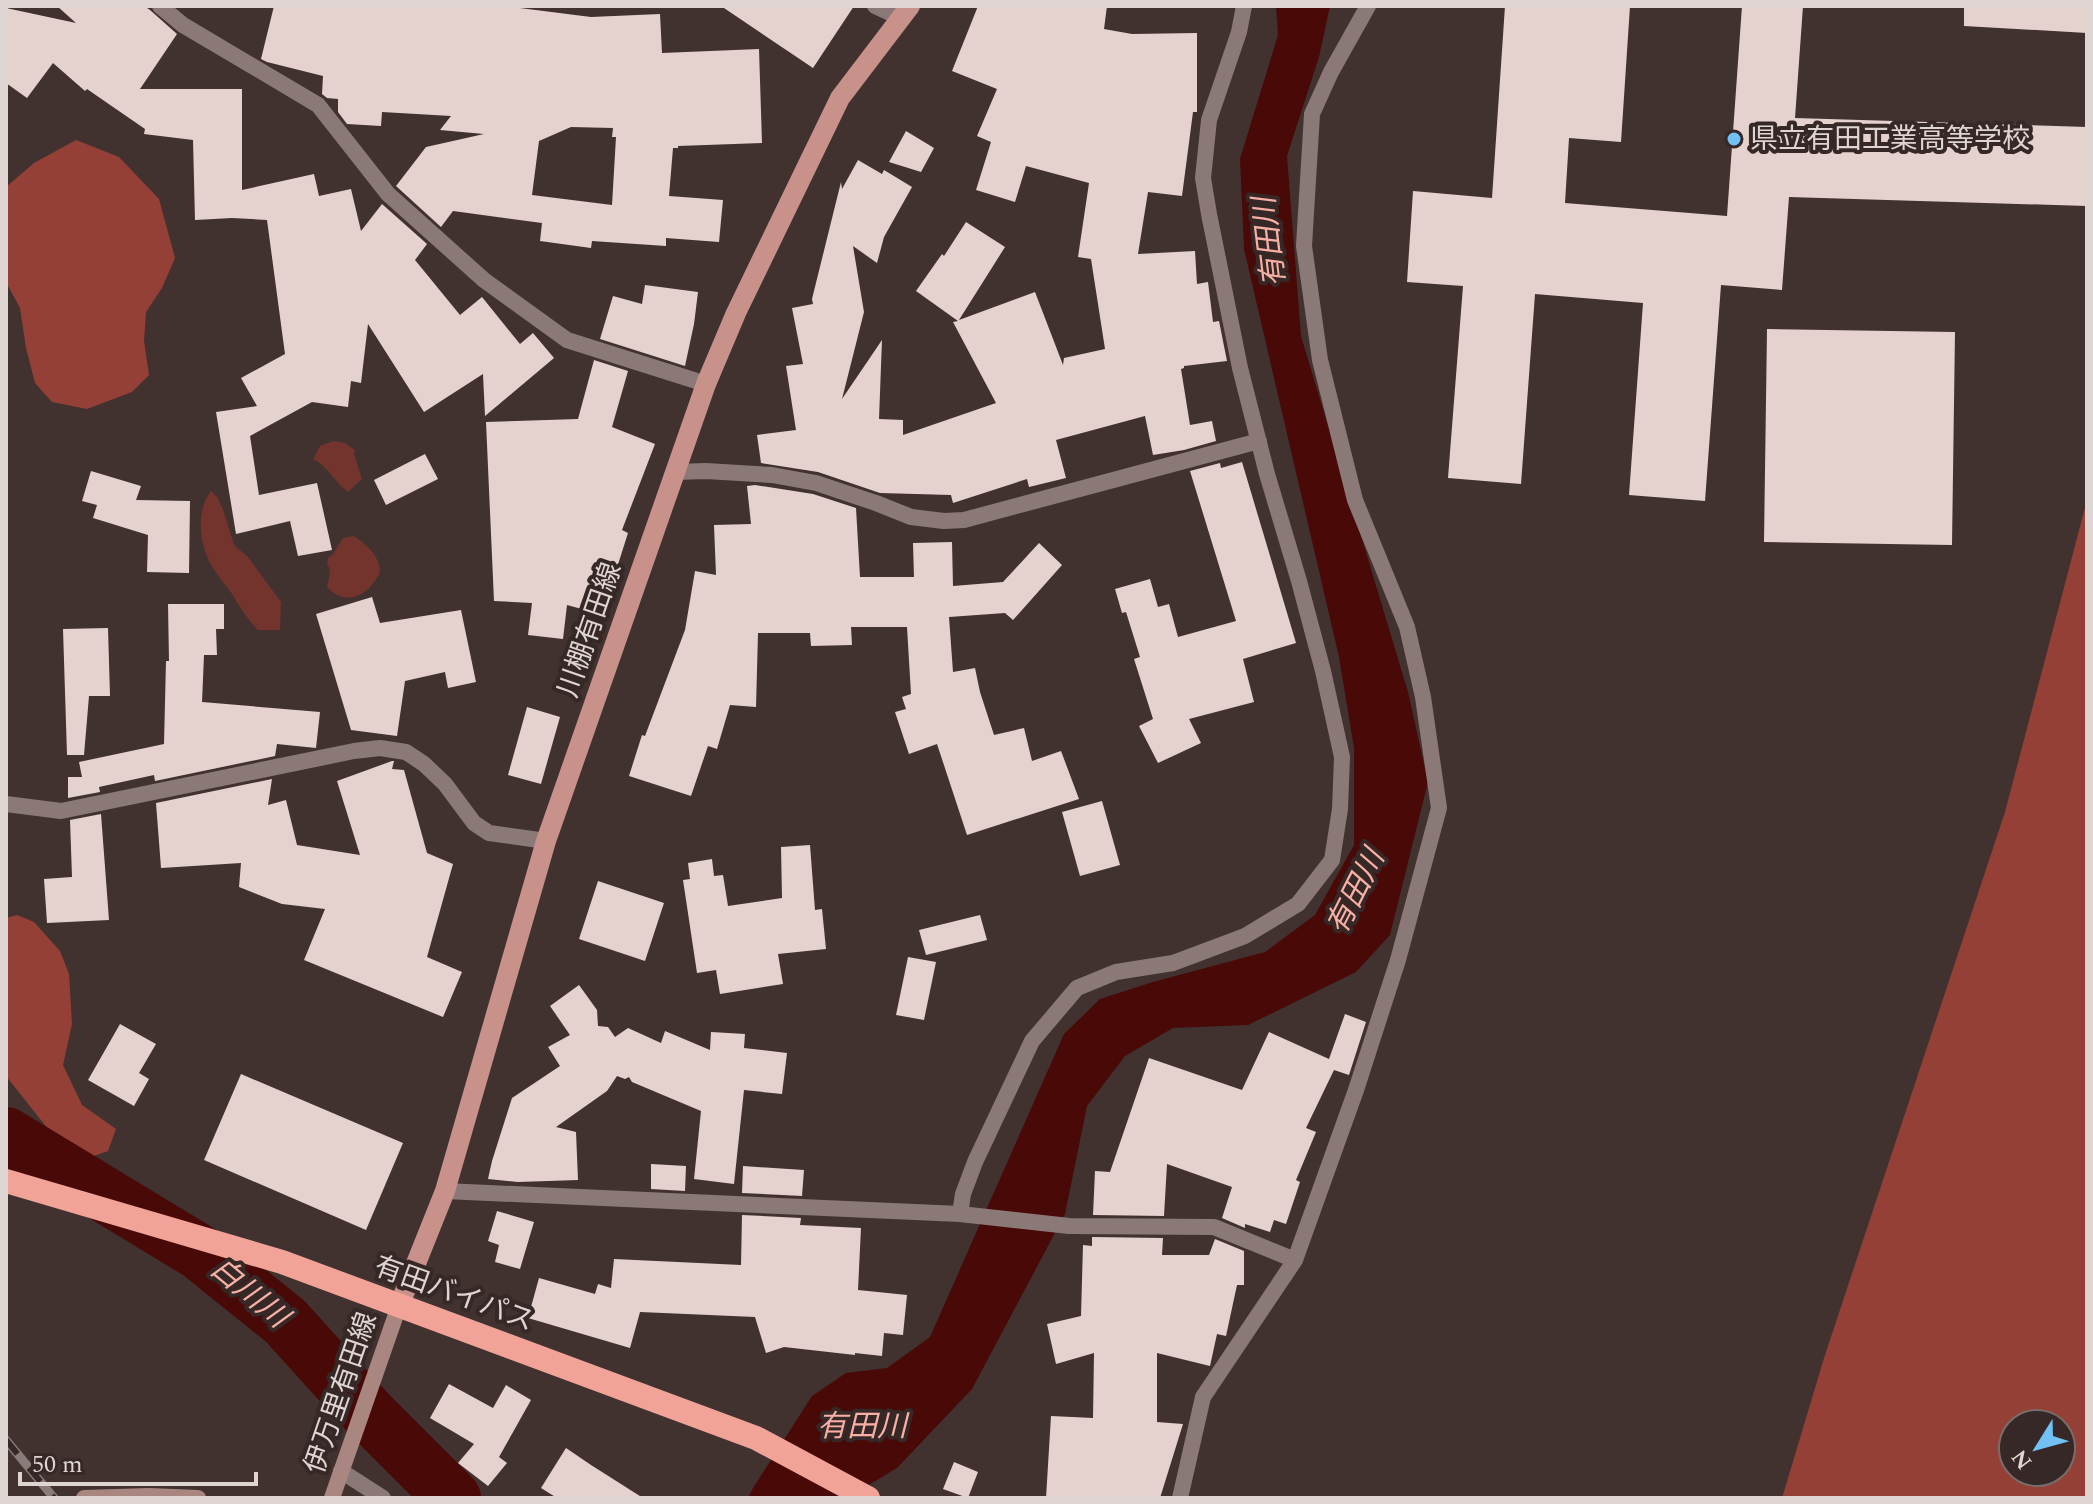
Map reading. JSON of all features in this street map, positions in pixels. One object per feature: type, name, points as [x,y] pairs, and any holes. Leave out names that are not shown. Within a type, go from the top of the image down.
[{"type":"highway","name":"有田バイパス","points":[[6,1181],[282,1262],[756,1438],[868,1498]]},
{"type":"main road","name":"川棚有田線","points":[[399,1306],[445,1191],[546,841],[706,384],[736,313],[840,98],[906,12]]},
{"type":"main road","name":"伊万里有田線","points":[[332,1498],[399,1306]]},
{"type":"main road","points":[[84,1498],[198,1498]]},
{"type":"street","points":[[160,6],[183,25],[318,105],[388,194],[484,280],[567,340],[706,384]]},
{"type":"street","points":[[875,6],[906,12]]},
{"type":"street","points":[[960,1214],[963,1194],[975,1162],[1032,1041],[1077,988],[1116,972],[1173,963],[1245,936],[1298,904],[1332,860],[1340,809],[1342,757],[1303,596],[1240,368],[1203,178],[1209,120],[1239,32],[1244,6]]},
{"type":"street","points":[[1180,1498],[1203,1397],[1295,1260],[1356,1090],[1398,960],[1439,808],[1423,697],[1407,627],[1355,500],[1320,360],[1304,246],[1312,114],[1331,72],[1368,6]]},
{"type":"street","points":[[675,472],[772,475],[816,483],[911,517],[964,520],[1259,441]]},
{"type":"street","points":[[6,804],[61,811],[380,748],[406,752],[424,764],[445,784],[474,823],[489,833],[546,841]]},
{"type":"street","points":[[445,1191],[960,1214],[1069,1226],[1214,1227],[1295,1260]]},
{"type":"street","points":[[341,1471],[383,1498]]},
{"type":"shaded area","points":[[76,140],[119,157],[159,199],[175,258],[162,288],[146,312],[144,341],[149,375],[132,392],[87,409],[52,402],[35,383],[20,308],[6,282],[6,187],[34,163]]},
{"type":"shaded area","points":[[333,441],[345,443],[355,450],[362,479],[348,492],[313,459],[320,446]]},
{"type":"shaded area","points":[[211,491],[223,509],[234,545],[248,557],[281,602],[280,630],[258,630],[210,563],[203,545],[201,517]]},
{"type":"shaded area","points":[[2087,500],[2087,1498],[1782,1498],[1824,1358],[2005,812]]},
{"type":"shaded area","points":[[354,536],[375,555],[380,572],[364,593],[351,597],[339,596],[327,587],[328,558],[343,538]]},
{"type":"shaded area","points":[[17,915],[34,922],[60,951],[69,974],[72,1024],[63,1065],[82,1105],[116,1129],[108,1151],[88,1158],[52,1134],[6,1076],[6,918]]},
{"type":"water","name":"有田川","points":[[1276,6],[1330,6],[1319,57],[1287,156],[1301,336],[1408,692],[1428,782],[1390,935],[1356,972],[1248,1025],[1173,1028],[1125,1056],[1087,1106],[1065,1214],[972,1389],[897,1468],[847,1498],[748,1498],[812,1396],[846,1373],[887,1368],[930,1337],[1064,1034],[1100,999],[1265,952],[1315,915],[1354,845],[1354,748],[1339,657],[1244,249],[1240,159],[1278,35]]},
{"type":"building","points":[[57,6],[144,6],[150,10],[177,34],[140,89],[242,89],[242,190],[314,174],[319,196],[351,189],[361,231],[382,204],[427,244],[415,260],[460,315],[482,297],[520,344],[533,333],[554,358],[485,416],[483,374],[424,412],[368,324],[361,383],[351,381],[348,407],[312,402],[250,436],[259,495],[317,483],[332,550],[298,556],[290,521],[236,534],[216,412],[257,406],[241,378],[285,354],[267,220],[195,220],[193,140],[144,134],[145,129],[87,89],[85,91],[53,63],[27,98],[6,83],[6,8],[76,23]]},
{"type":"building","points":[[274,6],[504,6],[591,17],[660,14],[662,53],[759,49],[762,143],[673,148],[669,196],[723,200],[719,242],[666,238],[666,246],[592,241],[591,248],[540,241],[542,223],[453,211],[441,227],[396,186],[426,147],[484,134],[440,130],[451,116],[382,112],[381,126],[347,124],[338,112],[338,99],[322,94],[323,76],[261,59]],"holes":[[[571,127],[613,128],[612,137],[616,137],[612,205],[532,195],[539,141]]]},
{"type":"building","points":[[721,6],[854,6],[813,68]]},
{"type":"building","points":[[978,6],[1107,6],[1104,29],[1132,34],[1197,33],[1197,112],[1193,112],[1182,196],[1148,192],[1138,254],[1195,251],[1197,284],[1208,282],[1213,322],[1219,321],[1227,361],[1184,366],[1181,369],[1190,425],[1212,421],[1216,441],[1153,455],[1145,416],[1056,440],[1066,478],[1029,487],[1027,479],[953,503],[951,495],[880,493],[818,472],[761,463],[757,435],[796,430],[786,366],[803,364],[792,308],[813,304],[841,182],[842,189],[858,160],[882,174],[884,170],[912,187],[884,237],[877,263],[853,246],[864,312],[842,399],[882,340],[879,419],[903,420],[903,435],[996,403],[953,322],[958,321],[916,291],[966,222],[1005,247],[959,320],[1035,292],[1063,365],[1064,358],[1105,349],[1091,259],[1078,257],[1089,183],[1026,166],[1015,202],[976,190],[991,142],[977,136],[997,89],[952,71]]},
{"type":"building","points":[[1505,6],[1630,6],[1621,142],[1569,138],[1565,203],[1727,216],[1742,6],[1803,6],[1795,118],[2087,127],[2087,206],[1789,197],[1782,290],[1721,285],[1705,501],[1629,495],[1643,303],[1535,294],[1521,484],[1448,478],[1463,286],[1407,282],[1413,191],[1492,198]]},
{"type":"building","points":[[1964,6],[2087,6],[2087,33],[1964,26]]},
{"type":"building","points":[[906,131],[934,148],[921,172],[889,162]]},
{"type":"building","points":[[645,285],[698,292],[685,366],[600,339],[613,296],[642,304]]},
{"type":"building","points":[[1767,329],[1955,332],[1952,545],[1764,542]]},
{"type":"building","points":[[594,360],[628,371],[612,427],[655,444],[622,530],[628,533],[614,577],[609,576],[600,614],[567,605],[563,639],[528,635],[532,603],[494,601],[486,422],[578,419]]},
{"type":"building","points":[[425,454],[438,479],[386,505],[374,480]]},
{"type":"building","points":[[1242,462],[1296,643],[1243,659],[1254,702],[1189,719],[1201,743],[1158,763],[1139,726],[1153,719],[1134,659],[1140,657],[1115,589],[1150,579],[1158,607],[1169,604],[1178,637],[1236,621],[1190,471],[1220,463],[1221,468]]},
{"type":"building","points":[[91,471],[141,486],[136,500],[190,501],[189,573],[147,572],[148,535],[93,518],[97,505],[82,501]]},
{"type":"building","points":[[747,486],[813,494],[856,508],[860,577],[914,577],[913,543],[952,542],[953,586],[1003,582],[1039,543],[1062,565],[1013,620],[1005,613],[949,617],[953,672],[975,668],[994,735],[1024,728],[1032,761],[1061,751],[1079,799],[967,835],[937,744],[909,754],[895,712],[906,709],[902,697],[911,694],[907,627],[851,627],[852,645],[811,646],[810,633],[758,633],[756,707],[730,705],[717,749],[708,746],[691,796],[629,776],[642,735],[645,736],[685,630],[695,571],[716,575],[714,525],[751,524]]},
{"type":"building","points":[[372,597],[380,623],[461,610],[476,682],[448,688],[445,672],[405,681],[397,736],[351,730],[316,614]]},
{"type":"building","points":[[168,604],[224,604],[224,629],[216,629],[217,655],[204,655],[202,702],[320,712],[316,748],[277,744],[275,756],[155,781],[154,775],[99,787],[100,792],[68,798],[68,777],[82,777],[79,762],[164,744],[166,661],[169,661]]},
{"type":"building","points":[[108,628],[110,696],[89,696],[84,755],[67,755],[63,629]]},
{"type":"building","points":[[527,707],[560,717],[541,784],[508,775]]},
{"type":"building","points":[[392,761],[392,769],[404,770],[427,853],[453,864],[427,957],[462,972],[443,1017],[304,960],[325,909],[282,904],[239,887],[241,863],[161,868],[156,803],[272,779],[268,805],[286,800],[297,845],[360,855],[337,781]]},
{"type":"building","points":[[1102,801],[1120,865],[1080,876],[1062,812]]},
{"type":"building","points":[[101,814],[109,920],[47,923],[44,879],[72,877],[70,820]]},
{"type":"building","points":[[810,845],[815,910],[822,909],[826,949],[778,954],[783,984],[720,994],[716,970],[697,973],[683,880],[690,879],[688,863],[712,859],[714,876],[723,875],[728,906],[782,898],[781,847]]},
{"type":"building","points":[[598,881],[664,903],[645,961],[579,939]]},
{"type":"building","points":[[980,915],[987,940],[926,955],[919,930]]},
{"type":"building","points":[[908,957],[936,962],[924,1020],[896,1015]]},
{"type":"building","points":[[579,985],[597,1010],[598,1026],[608,1027],[615,1037],[628,1028],[661,1043],[665,1031],[710,1050],[711,1032],[745,1034],[744,1048],[787,1053],[782,1094],[744,1090],[734,1184],[694,1179],[701,1111],[632,1082],[629,1077],[617,1076],[607,1091],[556,1127],[576,1132],[578,1180],[518,1182],[488,1179],[512,1098],[560,1066],[548,1047],[570,1035],[550,1006]]},
{"type":"building","points":[[1345,1014],[1366,1022],[1349,1075],[1334,1070],[1306,1128],[1316,1132],[1296,1180],[1300,1182],[1286,1224],[1274,1220],[1270,1232],[1245,1224],[1245,1228],[1222,1218],[1232,1187],[1167,1164],[1164,1216],[1093,1215],[1095,1171],[1110,1172],[1149,1058],[1242,1090],[1269,1032],[1329,1059]]},
{"type":"building","points":[[120,1024],[156,1044],[139,1073],[149,1079],[134,1106],[88,1080]]},
{"type":"building","points":[[241,1074],[403,1143],[366,1230],[204,1160]]},
{"type":"building","points":[[651,1164],[686,1166],[685,1191],[651,1189]]},
{"type":"building","points":[[743,1166],[804,1170],[802,1196],[742,1193]]},
{"type":"building","points":[[497,1211],[534,1222],[520,1269],[495,1262],[499,1245],[488,1241]]},
{"type":"building","points":[[742,1215],[801,1218],[800,1225],[861,1228],[858,1290],[907,1295],[903,1335],[884,1333],[882,1356],[784,1347],[766,1353],[755,1317],[640,1312],[630,1348],[528,1318],[539,1278],[595,1294],[598,1284],[611,1288],[614,1259],[741,1265]]},
{"type":"building","points":[[1092,1237],[1163,1238],[1162,1255],[1209,1255],[1215,1239],[1244,1251],[1244,1285],[1237,1285],[1226,1336],[1217,1334],[1210,1366],[1157,1353],[1157,1422],[1183,1424],[1160,1498],[1046,1498],[1051,1416],[1093,1418],[1094,1353],[1056,1364],[1047,1324],[1081,1316],[1083,1245],[1092,1246]]},
{"type":"building","points":[[449,1384],[493,1408],[506,1385],[531,1400],[499,1457],[507,1463],[488,1486],[458,1463],[474,1444],[430,1418]]},
{"type":"building","points":[[566,1448],[643,1498],[557,1498],[541,1488]]},
{"type":"building","points":[[954,1462],[978,1472],[968,1498],[943,1489]]},
{"type":"waterway","name":"白川川","points":[[6,1135],[199,1252],[285,1321],[369,1414],[453,1498]]},
{"type":"railway","points":[[6,1440],[54,1498]]},
{"type":"place","name":"県立有田工業高等学校","points":[[1734,139]]}]
